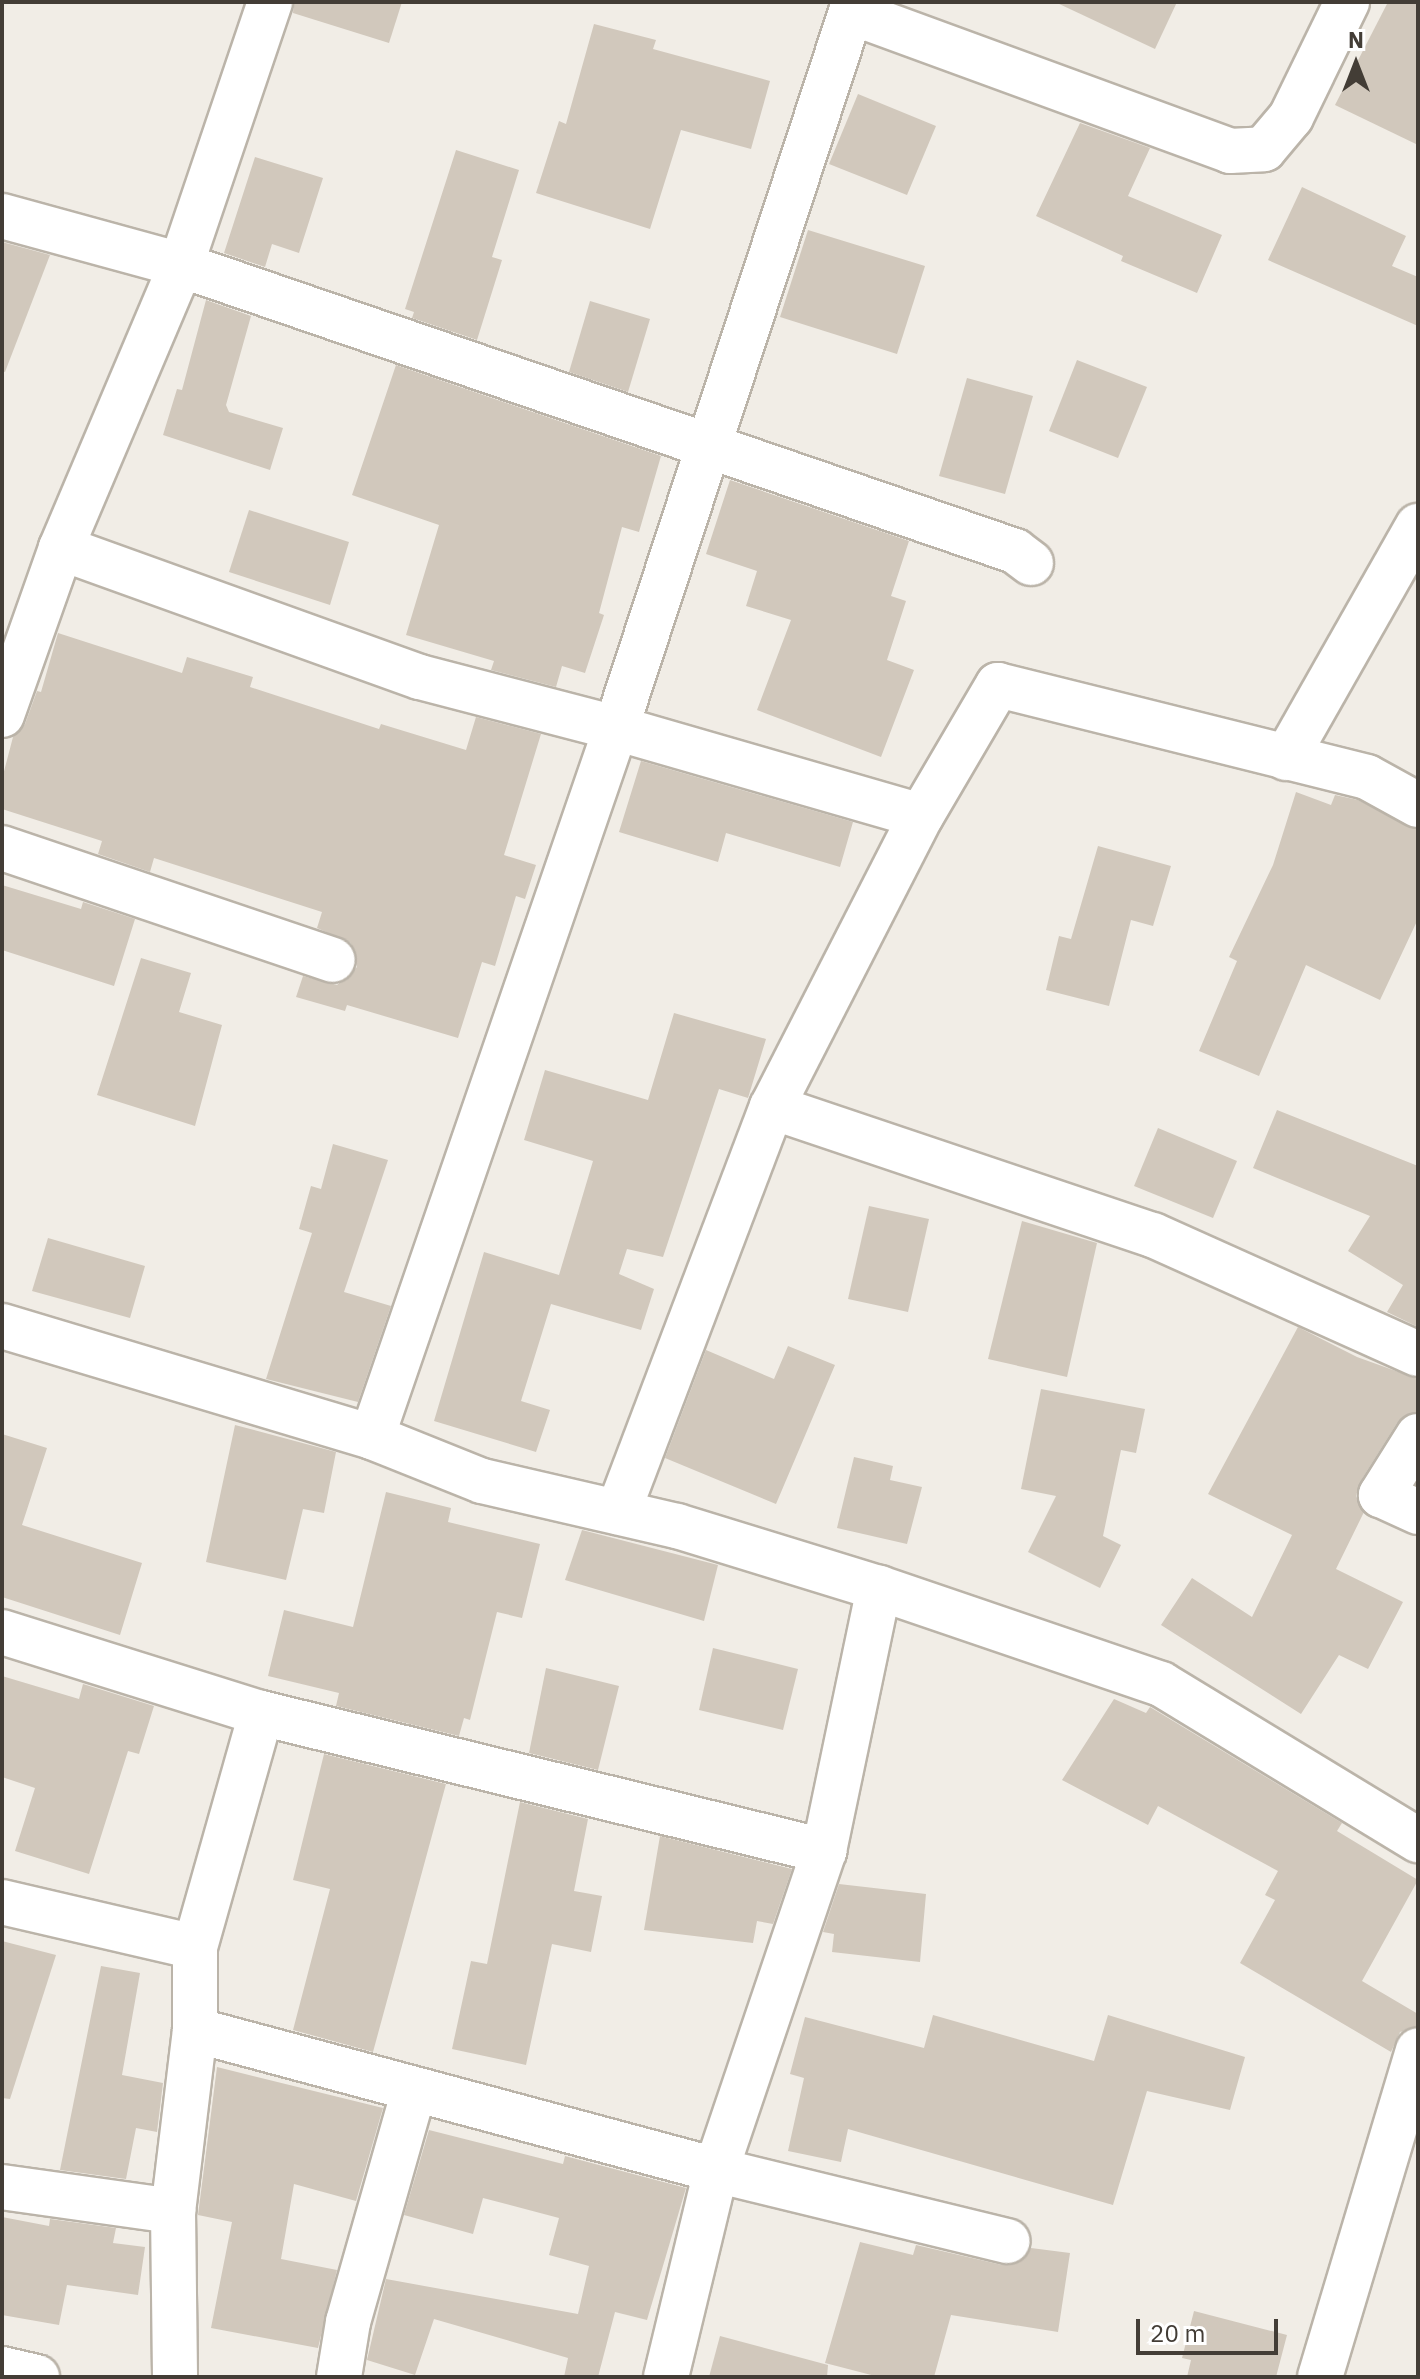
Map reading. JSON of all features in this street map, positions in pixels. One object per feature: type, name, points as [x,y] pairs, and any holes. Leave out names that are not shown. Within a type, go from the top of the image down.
[{"type":"street","points":[[2,715],[61,548],[181,265],[270,2]]},
{"type":"street","points":[[372,1437],[616,728],[845,5],[1230,151],[1264,149],[1291,117],[1347,2]]},
{"type":"street","points":[[2,216],[181,265],[1015,551],[1031,563]]},
{"type":"street","points":[[1286,758],[1418,526]]},
{"type":"street","points":[[61,548],[420,677],[616,728],[921,816]]},
{"type":"street","points":[[618,1512],[772,1107],[921,816],[998,685],[1367,777],[1418,805]]},
{"type":"street","points":[[2,848],[333,960]]},
{"type":"street","points":[[772,1107],[1153,1235],[1418,1354]]},
{"type":"street","points":[[2,1326],[372,1437],[482,1481],[618,1512],[879,1588],[1161,1684],[1418,1840]]},
{"type":"street","points":[[1418,1436],[1381,1495],[1418,1512]]},
{"type":"street","points":[[666,2377],[716,2170],[824,1851],[879,1588]]},
{"type":"street","points":[[2,1632],[261,1713],[824,1851]]},
{"type":"street","points":[[175,2377],[173,2211],[195,2030],[195,1947],[261,1713]]},
{"type":"street","points":[[2,1902],[195,1947]]},
{"type":"street","points":[[195,2030],[716,2170],[1007,2241]]},
{"type":"street","points":[[1320,2377],[1418,2050]]},
{"type":"street","points":[[339,2377],[348,2322],[414,2090]]},
{"type":"street","points":[[2,2187],[173,2211]]},
{"type":"street","points":[[2,2369],[37,2377]]},
{"type":"building","points":[[294,2],[402,2],[389,43],[293,13]]},
{"type":"building","points":[[1055,2],[1177,2],[1155,49]]},
{"type":"building","points":[[1388,2],[1418,2],[1418,145],[1335,105]]},
{"type":"building","points":[[594,24],[656,40],[653,49],[770,81],[751,149],[681,130],[650,229],[536,193],[559,121],[566,124]]},
{"type":"building","points":[[858,94],[936,126],[907,195],[829,164]]},
{"type":"building","points":[[1080,123],[1150,148],[1128,196],[1222,235],[1197,293],[1121,261],[1123,256],[1036,216]]},
{"type":"building","points":[[456,150],[519,170],[492,257],[502,260],[477,340],[412,318],[414,312],[405,309]]},
{"type":"building","points":[[255,157],[323,178],[299,253],[272,244],[265,267],[224,253]]},
{"type":"building","points":[[1302,187],[1406,236],[1392,266],[1418,277],[1418,326],[1268,260]]},
{"type":"building","points":[[808,230],[925,266],[897,354],[780,317]]},
{"type":"building","points":[[2,242],[50,255],[5,372],[2,371]]},
{"type":"building","points":[[206,300],[251,316],[226,405],[229,412],[283,428],[270,470],[163,435],[177,389],[182,390]]},
{"type":"building","points":[[590,301],[650,319],[628,392],[569,372]]},
{"type":"building","points":[[1077,360],[1147,387],[1118,458],[1049,431]]},
{"type":"building","points":[[396,365],[661,456],[639,532],[622,527],[599,613],[604,615],[585,673],[562,666],[556,687],[491,670],[494,661],[406,635],[439,525],[352,495]]},
{"type":"building","points":[[967,378],[1033,396],[1005,494],[939,476]]},
{"type":"building","points":[[730,480],[909,541],[891,596],[906,601],[887,660],[914,670],[881,757],[757,710],[791,620],[746,606],[757,571],[706,554]]},
{"type":"building","points":[[249,510],[349,542],[330,605],[229,572]]},
{"type":"building","points":[[58,633],[182,673],[187,657],[253,677],[250,687],[379,729],[381,724],[466,750],[476,717],[541,734],[504,855],[536,865],[525,899],[516,896],[495,966],[482,962],[458,1038],[347,1005],[345,1011],[296,997],[303,976],[337,985],[357,967],[351,943],[317,928],[322,912],[154,858],[150,872],[98,854],[102,841],[2,809],[2,779],[13,737],[25,724],[37,691],[41,692]]},
{"type":"building","points":[[641,761],[853,822],[840,867],[726,833],[718,862],[619,832]]},
{"type":"building","points":[[1296,792],[1331,805],[1335,795],[1358,800],[1418,830],[1418,919],[1380,1000],[1306,965],[1259,1076],[1199,1051],[1237,961],[1229,957],[1273,865]]},
{"type":"building","points":[[1098,846],[1171,866],[1153,926],[1131,920],[1109,1006],[1046,990],[1059,936],[1071,939]]},
{"type":"building","points":[[2,885],[81,909],[83,902],[135,919],[114,986],[2,950]]},
{"type":"building","points":[[141,958],[191,973],[179,1012],[222,1025],[195,1126],[97,1095]]},
{"type":"building","points":[[674,1013],[766,1039],[748,1098],[719,1089],[663,1257],[627,1249],[619,1274],[654,1289],[641,1330],[551,1304],[521,1401],[550,1410],[536,1452],[434,1421],[484,1252],[559,1275],[593,1161],[524,1140],[545,1070],[648,1100]]},
{"type":"building","points":[[1277,1110],[1418,1166],[1418,1327],[1387,1312],[1403,1285],[1348,1251],[1370,1216],[1253,1168]]},
{"type":"building","points":[[1158,1128],[1237,1161],[1213,1218],[1134,1186]]},
{"type":"building","points":[[333,1144],[388,1160],[344,1292],[391,1306],[358,1402],[266,1379],[312,1233],[299,1229],[311,1186],[321,1189]]},
{"type":"building","points":[[869,1206],[929,1219],[908,1312],[848,1299]]},
{"type":"building","points":[[1022,1221],[1097,1243],[1067,1377],[988,1359]]},
{"type":"building","points":[[48,1238],[145,1266],[130,1318],[32,1291]]},
{"type":"building","points":[[1298,1327],[1357,1357],[1418,1379],[1418,1411],[1397,1423],[1360,1482],[1356,1496],[1364,1512],[1336,1569],[1403,1602],[1368,1669],[1339,1655],[1301,1714],[1161,1625],[1192,1578],[1252,1617],[1292,1535],[1208,1494]]},
{"type":"building","points":[[788,1346],[835,1365],[776,1504],[665,1458],[706,1350],[774,1379]]},
{"type":"building","points":[[1041,1389],[1145,1409],[1136,1453],[1121,1450],[1103,1536],[1121,1545],[1100,1588],[1028,1552],[1056,1496],[1021,1489]]},
{"type":"building","points":[[235,1425],[336,1452],[324,1513],[303,1509],[286,1580],[206,1562]]},
{"type":"building","points":[[2,1434],[47,1448],[22,1525],[142,1563],[120,1635],[2,1597]]},
{"type":"building","points":[[854,1457],[893,1466],[890,1480],[922,1487],[907,1544],[837,1528]]},
{"type":"building","points":[[386,1492],[451,1508],[448,1522],[540,1544],[522,1618],[497,1612],[470,1720],[464,1718],[459,1736],[336,1706],[339,1693],[268,1676],[284,1610],[353,1627]]},
{"type":"building","points":[[582,1530],[718,1565],[704,1621],[565,1580]]},
{"type":"building","points":[[713,1648],[798,1669],[783,1730],[699,1710]]},
{"type":"building","points":[[546,1668],[619,1686],[598,1770],[529,1753]]},
{"type":"building","points":[[2,1676],[79,1699],[83,1684],[154,1706],[139,1754],[128,1751],[89,1874],[15,1851],[35,1788],[2,1777]]},
{"type":"building","points":[[1114,1699],[1146,1713],[1150,1707],[1342,1823],[1337,1831],[1418,1880],[1362,1981],[1418,2014],[1418,2026],[1400,2032],[1391,2052],[1240,1963],[1275,1900],[1265,1895],[1278,1871],[1158,1806],[1148,1825],[1062,1780]]},
{"type":"building","points":[[324,1754],[446,1784],[373,2052],[293,2030],[330,1889],[293,1880]]},
{"type":"building","points":[[520,1802],[588,1819],[574,1891],[602,1896],[591,1952],[552,1944],[526,2065],[452,2049],[471,1961],[487,1964]]},
{"type":"building","points":[[660,1836],[792,1869],[773,1924],[757,1921],[753,1943],[644,1930]]},
{"type":"building","points":[[839,1884],[926,1894],[920,1962],[832,1952],[834,1934],[823,1932]]},
{"type":"building","points":[[2,1941],[56,1955],[10,2099],[2,2098]]},
{"type":"building","points":[[101,1966],[140,1973],[122,2075],[163,2083],[157,2132],[136,2128],[126,2179],[60,2170]]},
{"type":"building","points":[[933,2015],[1094,2061],[1108,2015],[1245,2057],[1230,2110],[1147,2091],[1113,2205],[848,2129],[841,2162],[788,2151],[804,2078],[790,2074],[805,2017],[924,2048]]},
{"type":"building","points":[[217,2067],[383,2108],[356,2201],[294,2184],[281,2259],[337,2270],[318,2348],[211,2328],[232,2222],[198,2215]]},
{"type":"building","points":[[429,2130],[563,2164],[565,2156],[686,2188],[647,2320],[615,2312],[598,2377],[564,2377],[568,2358],[434,2319],[415,2375],[367,2360],[386,2279],[578,2314],[589,2266],[549,2255],[559,2218],[483,2198],[473,2234],[404,2215]]},
{"type":"building","points":[[2,2217],[49,2226],[50,2219],[116,2228],[113,2243],[145,2247],[138,2295],[67,2285],[59,2325],[2,2315]]},
{"type":"building","points":[[860,2242],[913,2255],[916,2245],[1002,2265],[1024,2259],[1031,2248],[1070,2253],[1058,2332],[951,2315],[934,2377],[879,2377],[825,2363]]},
{"type":"building","points":[[1194,2311],[1287,2335],[1276,2377],[1187,2377],[1191,2360],[1182,2358]]},
{"type":"building","points":[[720,2336],[828,2365],[827,2377],[709,2377]]}]
